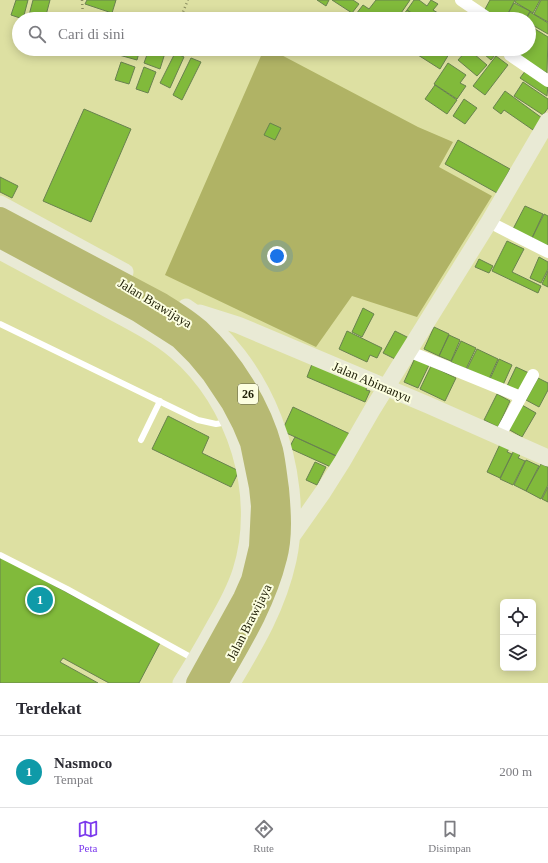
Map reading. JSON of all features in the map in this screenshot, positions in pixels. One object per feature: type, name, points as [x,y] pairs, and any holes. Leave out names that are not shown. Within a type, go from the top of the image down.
[{"type":"highway","name":"Jalan Brawijaya","points":[[0,218],[162,304],[181,316],[203,335],[228,362],[256,408],[270,443],[276,469],[280,518],[277,556],[271,577],[258,610],[217,683]]},
{"type":"highway","name":"Jalan Brawijaya","points":[[0,237],[138,311],[180,338],[212,373],[244,424],[251,442],[260,487],[262,506],[260,547],[252,580],[244,598],[197,683]]},
{"type":"street","points":[[461,0],[479,12]]},
{"type":"street","points":[[511,56],[548,81]]},
{"type":"street","points":[[292,536],[323,492],[408,351],[489,222],[548,120]]},
{"type":"street","points":[[0,204],[157,290],[194,312],[209,324],[235,352],[260,390],[270,410],[281,438],[287,462],[291,496],[292,536],[288,560],[274,605],[261,634],[232,683]]},
{"type":"street","points":[[489,222],[548,252]]},
{"type":"street","points":[[0,251],[142,327],[176,351],[205,382],[229,422],[236,438],[243,460],[247,481],[249,519],[247,546],[242,570],[234,591],[182,683]]},
{"type":"street","name":"Jalan Abimanyu","points":[[194,312],[226,321],[548,458]]},
{"type":"street","points":[[408,351],[521,397]]},
{"type":"street","points":[[499,437],[532,375]]},
{"type":"lane","points":[[0,324],[198,420],[216,424],[229,422]]},
{"type":"lane","points":[[141,440],[160,401]]},
{"type":"lane","points":[[0,555],[67,589],[196,659]]},
{"type":"path","points":[[82,0],[83,12]]},
{"type":"path","points":[[183,12],[188,0]]},
{"type":"green space","points":[[261,56],[283,56],[418,127],[453,142],[439,167],[492,196],[417,317],[352,296],[316,347],[165,275]]},
{"type":"building","points":[[16,0],[28,0],[25,12],[12,12]]},
{"type":"building","points":[[33,0],[50,0],[47,12],[30,12]]},
{"type":"building","points":[[87,0],[116,0],[112,12],[85,4]]},
{"type":"building","points":[[317,0],[329,0],[326,6]]},
{"type":"building","points":[[332,0],[353,0],[359,4],[353,12]]},
{"type":"building","points":[[376,0],[410,0],[402,12],[358,12],[363,5],[369,9]]},
{"type":"building","points":[[414,0],[419,0],[427,6],[431,0],[438,4],[433,10],[436,12],[410,12],[407,10]]},
{"type":"building","points":[[490,0],[515,0],[509,12],[484,11]]},
{"type":"building","points":[[516,0],[540,0],[534,12],[515,2]]},
{"type":"building","points":[[541,0],[548,0],[548,22],[536,15],[535,12]]},
{"type":"building","points":[[514,3],[530,11],[530,12],[509,12]]},
{"type":"building","points":[[536,16],[548,23],[548,34],[536,27]]},
{"type":"building","points":[[536,30],[548,37],[547,73],[519,56],[536,56]]},
{"type":"building","points":[[123,56],[138,56],[137,60]]},
{"type":"building","points":[[146,56],[164,56],[160,69],[144,63]]},
{"type":"building","points":[[174,56],[184,57],[170,88],[160,83]]},
{"type":"building","points":[[420,56],[448,56],[440,69]]},
{"type":"building","points":[[462,56],[476,56],[487,65],[477,76],[458,60]]},
{"type":"building","points":[[486,56],[494,56],[491,60]]},
{"type":"building","points":[[496,56],[508,65],[485,95],[473,86]]},
{"type":"building","points":[[191,58],[201,62],[182,100],[173,95]]},
{"type":"building","points":[[121,62],[135,67],[129,84],[115,80]]},
{"type":"building","points":[[448,63],[466,75],[460,83],[466,86],[457,99],[434,84]]},
{"type":"building","points":[[144,67],[156,72],[148,93],[136,89]]},
{"type":"building","points":[[526,70],[548,85],[547,96],[520,78]]},
{"type":"building","points":[[523,82],[548,99],[548,108],[543,115],[514,96]]},
{"type":"building","points":[[435,85],[457,100],[447,114],[425,99]]},
{"type":"building","points":[[505,91],[542,118],[533,130],[504,110],[501,114],[493,108]]},
{"type":"building","points":[[464,99],[477,108],[465,124],[453,116]]},
{"type":"building","points":[[84,109],[131,129],[91,222],[43,201]]},
{"type":"building","points":[[270,123],[281,128],[275,140],[264,135]]},
{"type":"building","points":[[458,140],[510,169],[497,193],[445,164]]},
{"type":"building","points":[[0,177],[18,186],[12,198],[0,192]]},
{"type":"building","points":[[525,206],[543,214],[532,238],[513,229]]},
{"type":"building","points":[[544,214],[548,216],[548,246],[532,238]]},
{"type":"building","points":[[507,241],[524,249],[512,272],[541,286],[538,293],[492,271]]},
{"type":"building","points":[[539,257],[548,262],[548,269],[541,283],[530,278]]},
{"type":"building","points":[[479,259],[493,266],[489,273],[475,267]]},
{"type":"building","points":[[548,271],[548,287],[542,284]]},
{"type":"building","points":[[363,308],[374,314],[362,337],[352,332]]},
{"type":"building","points":[[434,327],[449,334],[439,356],[424,349]]},
{"type":"building","points":[[347,331],[382,348],[377,358],[370,355],[367,362],[339,349]]},
{"type":"building","points":[[395,331],[409,338],[397,360],[383,353]]},
{"type":"building","points":[[449,335],[460,340],[451,361],[439,356]]},
{"type":"building","points":[[461,341],[476,348],[466,369],[451,362]]},
{"type":"building","points":[[477,349],[498,359],[489,379],[467,369]]},
{"type":"building","points":[[415,358],[429,365],[418,388],[404,382]]},
{"type":"building","points":[[499,359],[512,365],[503,385],[490,379]]},
{"type":"building","points":[[312,364],[368,385],[366,390],[370,391],[365,402],[307,377]]},
{"type":"building","points":[[431,366],[456,378],[445,401],[420,389]]},
{"type":"building","points":[[516,367],[529,373],[520,392],[507,386]]},
{"type":"building","points":[[538,378],[548,383],[548,390],[539,407],[526,400]]},
{"type":"building","points":[[497,394],[510,401],[498,427],[484,420]]},
{"type":"building","points":[[522,405],[536,413],[522,437],[508,429]]},
{"type":"building","points":[[293,407],[350,434],[339,457],[282,431]]},
{"type":"building","points":[[168,416],[209,437],[202,453],[239,471],[231,487],[152,449]]},
{"type":"building","points":[[295,437],[338,457],[333,468],[289,448]]},
{"type":"building","points":[[501,442],[510,447],[507,452],[512,454],[500,478],[487,472]]},
{"type":"building","points":[[514,450],[521,453],[518,458],[525,461],[513,485],[500,479]]},
{"type":"building","points":[[526,460],[539,466],[526,491],[514,485]]},
{"type":"building","points":[[315,462],[326,467],[317,485],[306,480]]},
{"type":"building","points":[[541,464],[548,467],[548,485],[541,499],[526,491]]},
{"type":"building","points":[[548,487],[548,502],[542,499]]},
{"type":"building","points":[[0,556],[160,643],[139,683],[109,683],[63,658],[60,662],[98,683],[0,683]]},
{"type":"place","name":"Nasmoco","points":[[40,600]]}]
